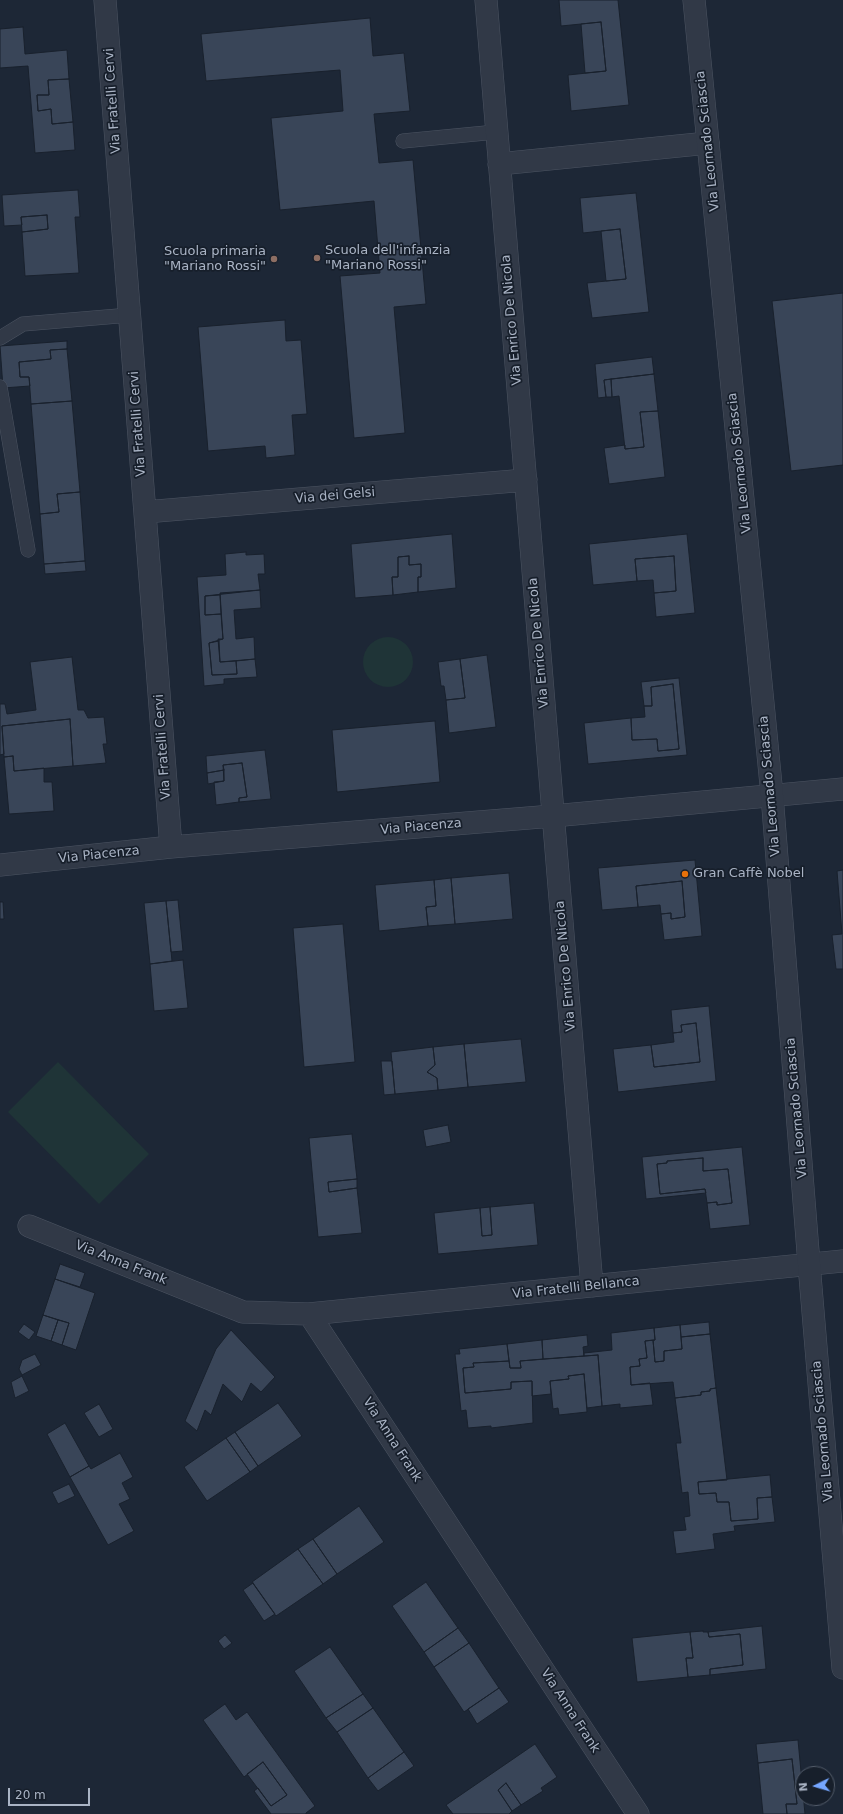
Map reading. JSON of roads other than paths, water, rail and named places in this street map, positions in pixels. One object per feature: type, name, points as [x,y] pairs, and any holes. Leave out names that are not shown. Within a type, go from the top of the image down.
[{"type":"street","name":"Via Fratelli Cervi","points":[[105,0],[171,848]]},
{"type":"street","name":"Via Enrico De Nicola","points":[[486,0],[592,1286]]},
{"type":"street","name":"Via Leornado Sciascia","points":[[694,0],[772,795],[843,1668]]},
{"type":"street","points":[[499,164],[708,143]]},
{"type":"street","name":"Via dei Gelsi","points":[[145,512],[526,480]]},
{"type":"street","name":"Via Piacenza","points":[[0,865],[171,848],[553,816],[843,789]]},
{"type":"street","name":"Via Anna Frank","points":[[29,1226],[243,1312],[309,1314],[638,1814]]},
{"type":"street","name":"Via Fratelli Bellanca","points":[[309,1314],[843,1261]]},
{"type":"lane","points":[[403,141],[496,132]]},
{"type":"lane","points":[[0,338],[23,324],[130,315]]},
{"type":"lane","points":[[0,387],[28,550]]},
{"type":"place","name":"Scuola dell'infanzia \"Mariano Rossi\"","points":[[317,258]]},
{"type":"place","name":"Scuola primaria \"Mariano Rossi\"","points":[[274,259]]},
{"type":"place","name":"Gran Caffè Nobel","points":[[685,874]]}]
